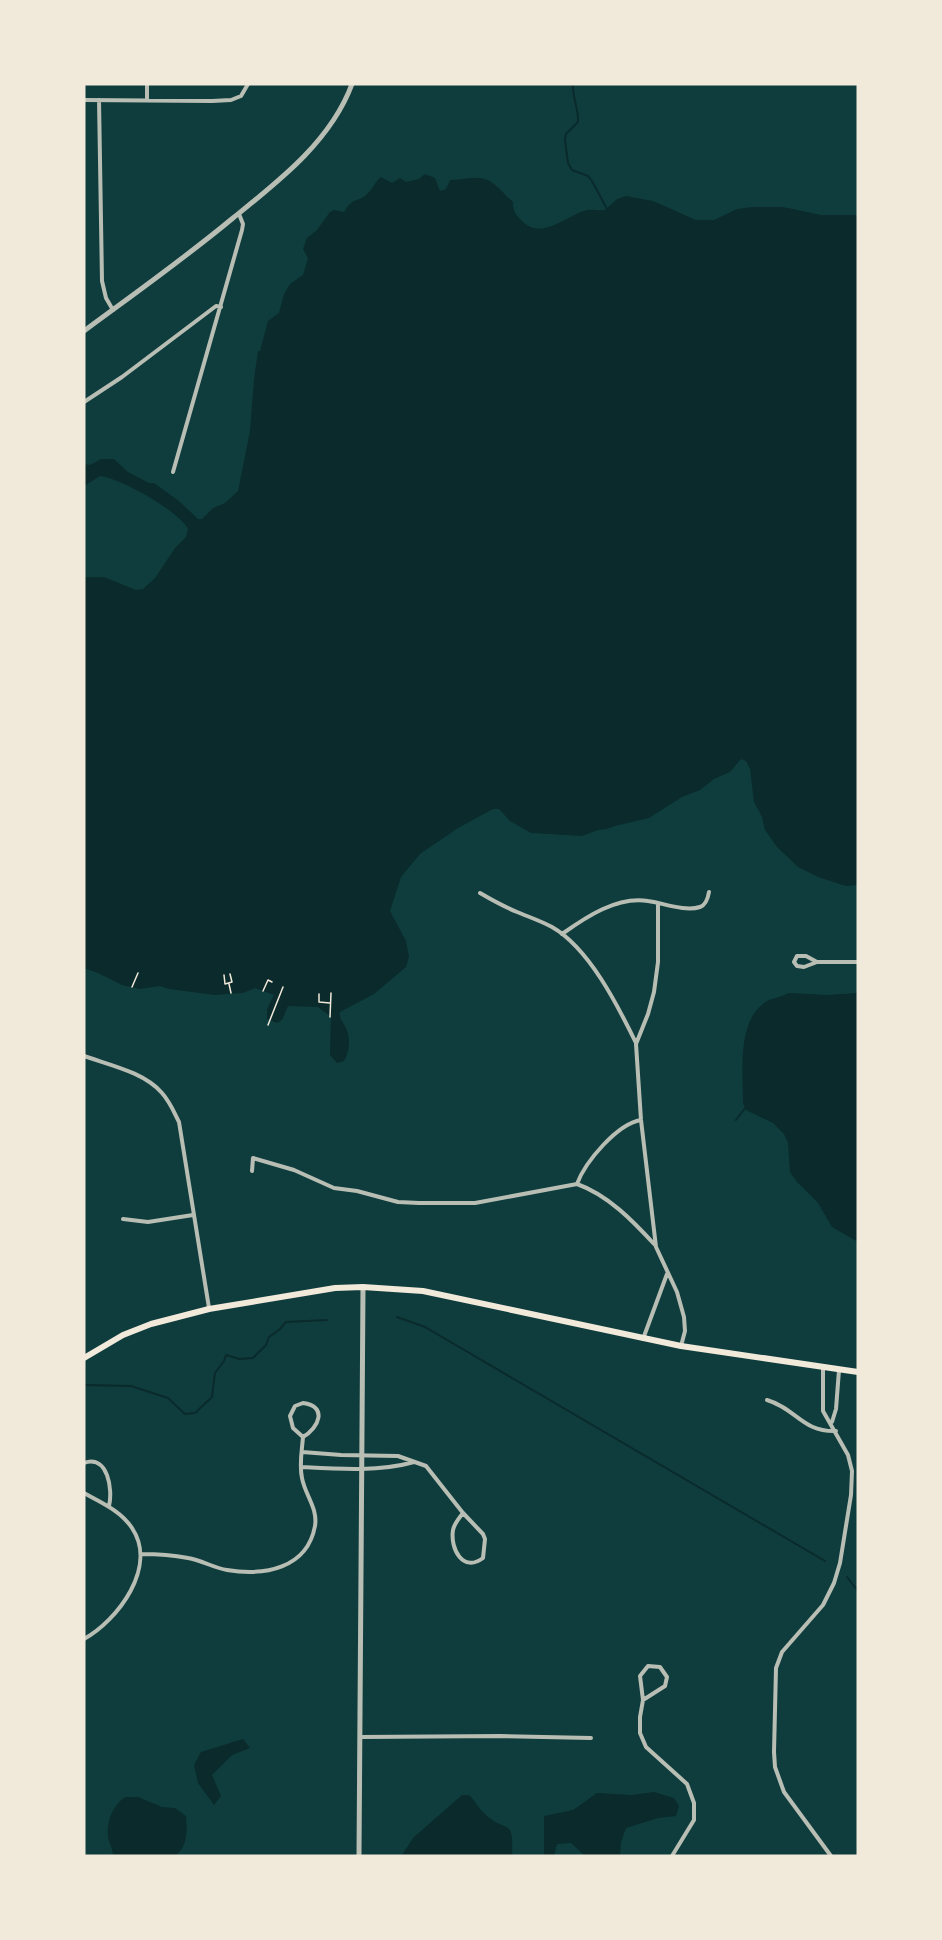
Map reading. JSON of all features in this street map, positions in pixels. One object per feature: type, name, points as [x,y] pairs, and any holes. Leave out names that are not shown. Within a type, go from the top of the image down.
[{"type":"main road","points":[[84,1358],[123,1335],[151,1324],[209,1309],[335,1288],[363,1287],[423,1291],[643,1339],[858,1372]]},
{"type":"street","points":[[147,84],[147,99]]},
{"type":"street","points":[[84,100],[212,101],[236,99],[245,93],[248,84]]},
{"type":"street","points":[[84,331],[239,214],[305,156],[331,125],[344,105],[352,84]]},
{"type":"street","points":[[99,100],[102,281],[106,298],[113,310]]},
{"type":"street","points":[[173,472],[242,230],[243,224],[239,214]]},
{"type":"street","points":[[84,402],[122,377],[216,306],[221,307]]},
{"type":"street","points":[[562,934],[584,918],[616,904],[637,901],[698,908],[707,901],[709,892]]},
{"type":"street","points":[[480,893],[562,934],[614,997],[636,1044],[641,1120],[656,1247],[677,1292],[684,1317],[681,1346]]},
{"type":"street","points":[[636,1044],[654,992],[658,962],[658,904]]},
{"type":"street","points":[[817,962],[802,955],[797,956],[794,962],[796,966],[804,967],[817,962],[858,962]]},
{"type":"street","points":[[84,1056],[147,1081],[161,1092],[171,1106],[178,1122],[209,1309]]},
{"type":"street","points":[[577,1184],[587,1164],[608,1141],[626,1125],[641,1120]]},
{"type":"street","points":[[252,1171],[253,1158],[294,1170],[334,1188],[357,1191],[398,1202],[419,1203],[475,1203],[577,1184],[616,1207],[634,1222],[656,1247]]},
{"type":"street","points":[[123,1219],[148,1222],[193,1215]]},
{"type":"street","points":[[643,1339],[667,1273]]},
{"type":"street","points":[[360,1856],[363,1287]]},
{"type":"street","points":[[823,1368],[823,1411],[832,1423],[848,1455],[852,1471],[851,1495],[840,1563],[834,1583],[823,1605],[782,1652],[776,1668],[774,1752],[775,1767],[784,1792],[831,1856]]},
{"type":"street","points":[[832,1423],[836,1409],[839,1370]]},
{"type":"street","points":[[766,1400],[785,1408],[811,1428],[836,1431]]},
{"type":"street","points":[[142,1554],[191,1558],[226,1570],[259,1570],[285,1566],[299,1557],[310,1541],[315,1525],[314,1508],[303,1482],[301,1467],[303,1437],[316,1427],[318,1414],[315,1408],[303,1403],[295,1406],[290,1416],[293,1428],[303,1437]]},
{"type":"street","points":[[302,1452],[398,1456],[426,1466],[463,1513],[483,1534],[485,1539],[483,1558],[472,1563],[461,1560],[456,1555],[454,1547],[453,1529],[463,1513]]},
{"type":"street","points":[[301,1467],[361,1469],[401,1466],[415,1461]]},
{"type":"street","points":[[84,1463],[96,1462],[106,1474],[110,1486],[109,1506]]},
{"type":"street","points":[[84,1493],[109,1506],[122,1516],[133,1529],[142,1554],[140,1568],[128,1595],[113,1615],[84,1639]]},
{"type":"street","points":[[643,1700],[665,1686],[667,1677],[660,1667],[648,1666],[641,1672],[643,1700],[640,1734],[652,1755],[687,1784],[694,1803],[694,1820],[672,1856]]},
{"type":"street","points":[[361,1737],[591,1738]]},
{"type":"path","points":[[132,987],[138,973]]},
{"type":"path","points":[[224,975],[225,984],[229,983]]},
{"type":"path","points":[[230,975],[231,993]]},
{"type":"path","points":[[263,991],[268,980],[272,982]]},
{"type":"path","points":[[268,1025],[283,987]]},
{"type":"path","points":[[330,1017],[331,993]]},
{"type":"path","points":[[319,994],[319,1002],[331,1003]]},
{"type":"water","points":[[425,174],[435,178],[440,191],[446,189],[450,180],[480,178],[491,182],[513,202],[515,213],[523,222],[538,229],[554,225],[587,210],[605,210],[617,199],[626,196],[653,201],[696,220],[714,220],[737,209],[752,207],[783,207],[821,215],[858,215],[858,885],[846,886],[818,877],[798,867],[777,847],[765,830],[762,817],[754,802],[750,769],[746,761],[741,759],[730,772],[714,779],[700,790],[682,797],[649,818],[582,836],[531,833],[510,821],[499,809],[493,809],[458,828],[420,854],[401,877],[390,911],[406,941],[409,957],[406,967],[374,994],[340,1012],[349,1044],[344,1061],[337,1063],[330,1055],[331,1017],[318,1007],[288,1006],[282,1020],[277,1023],[267,1019],[267,1009],[274,995],[255,988],[243,993],[214,995],[160,986],[140,989],[122,985],[84,968],[84,577],[104,577],[136,590],[143,589],[155,578],[175,548],[186,537],[188,529],[173,513],[161,505],[109,478],[100,476],[84,486],[84,464],[90,465],[101,459],[114,459],[128,472],[149,483],[154,483],[179,501],[198,519],[202,519],[213,508],[225,503],[238,491],[250,431],[258,351],[260,351],[268,321],[279,313],[284,294],[290,284],[303,275],[308,258],[303,249],[307,238],[317,230],[330,212],[334,210],[344,212],[350,204],[368,193],[381,177],[392,183],[400,178],[406,182],[419,179]]},
{"type":"water","points":[[789,993],[827,995],[858,993],[858,1242],[832,1227],[818,1203],[790,1172],[788,1143],[784,1134],[773,1123],[746,1110],[743,1103],[743,1048],[750,1021],[767,1001]]},
{"type":"water","points":[[243,1739],[250,1748],[232,1755],[212,1775],[221,1796],[214,1805],[198,1783],[194,1765],[201,1752]]},
{"type":"water","points":[[654,1792],[674,1798],[679,1806],[676,1816],[658,1818],[626,1828],[621,1842],[620,1856],[585,1856],[571,1843],[557,1844],[554,1856],[544,1856],[544,1816],[573,1810],[597,1793],[632,1795]]},
{"type":"water","points":[[462,1795],[469,1795],[484,1813],[510,1830],[512,1856],[401,1856],[414,1837]]},
{"type":"water","points":[[125,1797],[138,1797],[162,1807],[175,1808],[186,1816],[186,1838],[182,1848],[175,1856],[113,1856],[108,1837],[109,1820],[114,1809]]},
{"type":"waterway","points":[[573,84],[578,122],[566,134],[568,163],[572,170],[588,176],[607,209]]},
{"type":"waterway","points":[[736,1120],[745,1108]]},
{"type":"waterway","points":[[397,1317],[425,1327],[825,1561]]},
{"type":"waterway","points":[[84,1385],[131,1386],[168,1398],[185,1414],[195,1413],[212,1397],[215,1373],[226,1355],[239,1359],[253,1358],[266,1345],[269,1337],[286,1322],[327,1320]]},
{"type":"waterway","points":[[847,1577],[858,1591]]}]
